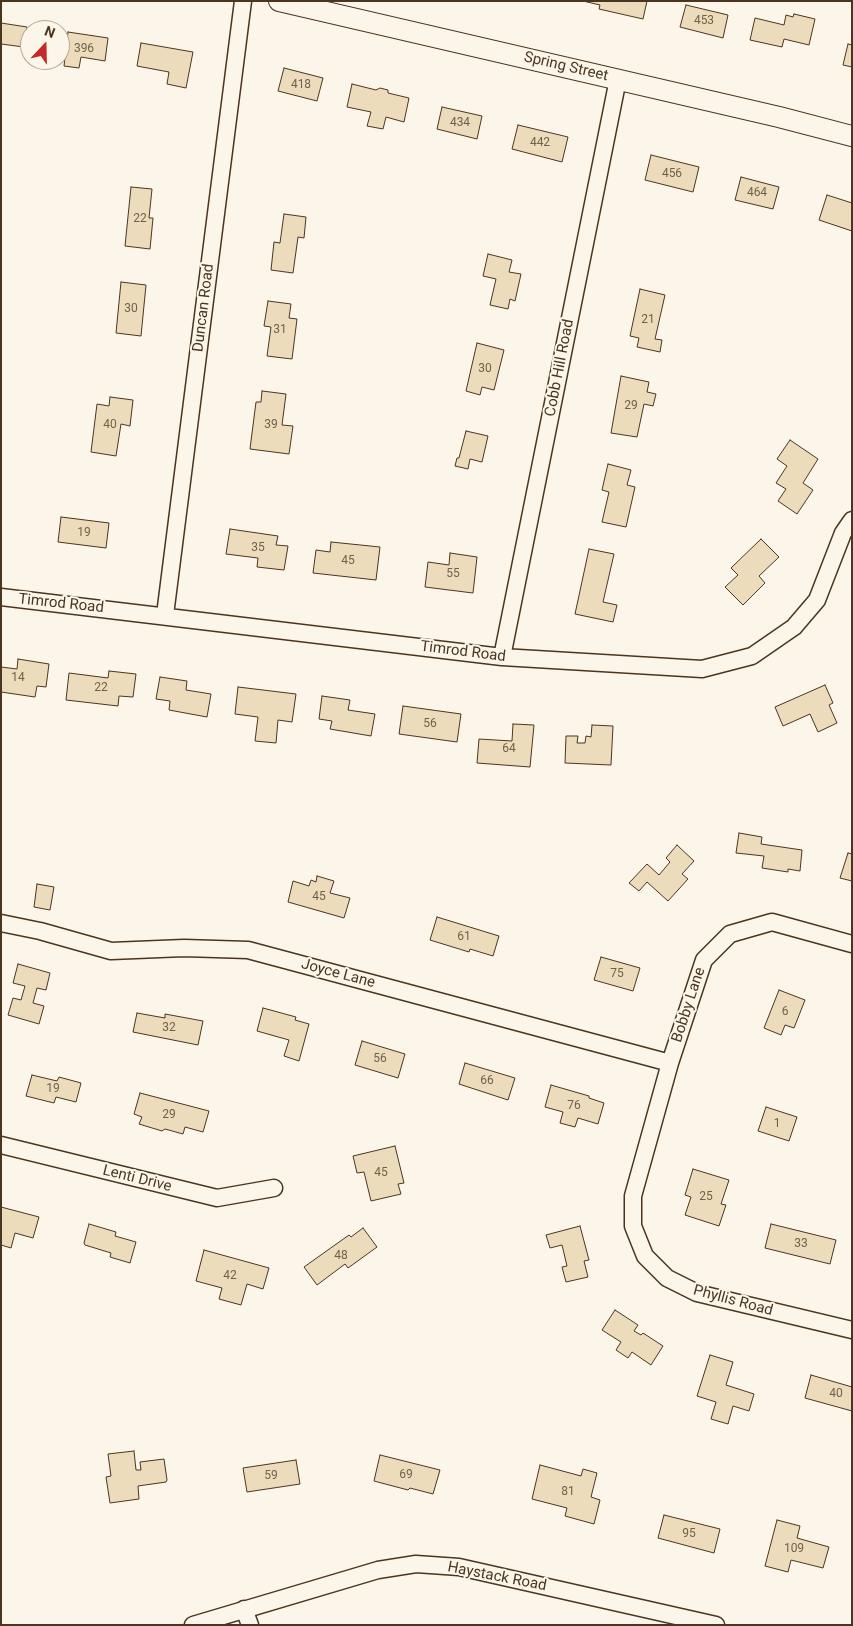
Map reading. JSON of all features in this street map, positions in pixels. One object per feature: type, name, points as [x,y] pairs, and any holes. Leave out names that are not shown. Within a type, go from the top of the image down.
[{"type":"street","name":"Duncan Road","points":[[165,615],[243,1]]},
{"type":"street","name":"Spring Street","points":[[279,1],[780,117],[852,136]]},
{"type":"street","name":"Cobb Hill Road","points":[[502,657],[618,79]]},
{"type":"street","name":"Timrod Road","points":[[1,597],[165,615],[502,657],[702,669],[752,656],[794,627],[818,600],[843,532],[852,520]]},
{"type":"street","name":"Bobby Lane","points":[[670,1063],[704,960],[730,934],[772,922],[852,944]]},
{"type":"street","name":"Joyce Lane","points":[[1,923],[40,930],[111,951],[184,948],[248,950],[670,1063]]},
{"type":"street","name":"Phyllis Road","points":[[670,1063],[633,1196],[633,1226],[645,1256],[667,1278],[697,1294],[852,1330]]},
{"type":"street","name":"Lenti Drive","points":[[1,1145],[217,1198],[274,1188]]},
{"type":"street","name":"Haystack Road","points":[[192,1625],[378,1570],[416,1564],[459,1566],[716,1625]]},
{"type":"street","points":[[244,1609],[250,1625]]},
{"type":"building","points":[[583,1],[647,1],[643,19],[599,9],[600,5]]},
{"type":"building","points":[[686,5],[728,15],[723,38],[680,27]]},
{"type":"building","points":[[794,14],[815,19],[809,45],[784,39],[782,47],[750,40],[755,18],[784,25],[786,15],[793,17]]},
{"type":"building","points":[[1,23],[20,26],[20,46],[1,44]]},
{"type":"building","points":[[70,32],[108,38],[105,61],[81,57],[79,68],[70,67]]},
{"type":"building","points":[[141,43],[193,52],[186,88],[167,84],[169,72],[137,66]]},
{"type":"building","points":[[848,44],[852,45],[852,67],[843,65]]},
{"type":"building","points":[[284,68],[323,78],[317,101],[278,91]]},
{"type":"building","points":[[352,84],[376,90],[380,88],[388,90],[388,93],[409,98],[404,122],[386,117],[383,129],[367,126],[371,112],[347,107]]},
{"type":"building","points":[[442,107],[482,116],[477,139],[437,129]]},
{"type":"building","points":[[518,125],[568,137],[562,162],[512,149]]},
{"type":"building","points":[[651,155],[699,167],[693,192],[645,180]]},
{"type":"building","points":[[741,177],[779,187],[773,209],[735,200]]},
{"type":"building","points":[[131,187],[152,189],[149,218],[153,218],[150,249],[125,246]]},
{"type":"building","points":[[827,195],[852,203],[852,231],[819,220]]},
{"type":"building","points":[[284,214],[306,217],[304,238],[298,237],[293,273],[271,270],[274,242],[280,243]]},
{"type":"building","points":[[488,254],[512,260],[509,272],[521,274],[515,301],[510,299],[508,309],[490,305],[496,279],[483,276]]},
{"type":"building","points":[[121,282],[146,285],[141,336],[116,333]]},
{"type":"building","points":[[640,289],[665,295],[655,339],[662,340],[660,352],[637,347],[639,338],[630,336]]},
{"type":"building","points":[[268,301],[291,304],[289,318],[297,319],[292,359],[267,356],[271,327],[264,326]]},
{"type":"building","points":[[477,343],[504,350],[494,390],[482,387],[480,395],[466,391]]},
{"type":"building","points":[[621,376],[649,382],[647,392],[656,394],[653,406],[644,404],[637,437],[611,433]]},
{"type":"building","points":[[262,391],[286,394],[282,425],[293,426],[289,454],[250,449],[256,402],[261,402]]},
{"type":"building","points":[[110,397],[133,400],[130,426],[121,424],[116,456],[91,452],[97,404],[109,406]]},
{"type":"building","points":[[466,431],[488,436],[482,462],[470,459],[468,469],[455,466]]},
{"type":"building","points":[[790,440],[818,459],[803,483],[813,490],[797,514],[778,501],[786,489],[776,483],[787,466],[777,459]]},
{"type":"building","points":[[608,464],[631,470],[627,485],[635,487],[626,527],[602,522],[609,492],[602,490]]},
{"type":"building","points":[[61,517],[109,523],[106,548],[58,542]]},
{"type":"building","points":[[230,529],[278,536],[276,545],[288,546],[284,570],[257,567],[258,558],[226,554]]},
{"type":"building","points":[[761,539],[779,557],[759,576],[765,583],[743,605],[725,587],[738,575],[731,568]]},
{"type":"building","points":[[331,542],[380,547],[376,580],[313,573],[316,550],[330,552]]},
{"type":"building","points":[[589,549],[614,554],[603,602],[617,605],[613,622],[575,614]]},
{"type":"building","points":[[450,553],[477,557],[473,593],[425,587],[428,562],[449,565]]},
{"type":"building","points":[[18,659],[49,664],[46,687],[37,686],[35,697],[1,692],[1,667],[17,669]]},
{"type":"building","points":[[109,671],[136,674],[133,697],[119,696],[118,706],[66,700],[69,673],[108,678]]},
{"type":"building","points":[[160,677],[187,681],[186,690],[211,694],[207,717],[169,710],[170,701],[156,699]]},
{"type":"building","points":[[825,685],[833,703],[829,705],[837,723],[818,732],[810,714],[783,726],[775,707]]},
{"type":"building","points":[[238,687],[296,694],[292,722],[278,720],[276,743],[255,741],[258,717],[235,714]]},
{"type":"building","points":[[322,696],[350,700],[348,710],[375,714],[371,736],[330,729],[332,721],[319,719]]},
{"type":"building","points":[[403,706],[461,714],[457,742],[399,734]]},
{"type":"building","points":[[513,724],[534,725],[530,767],[477,763],[479,739],[512,741]]},
{"type":"building","points":[[592,725],[613,726],[611,765],[565,763],[566,736],[578,736],[577,743],[585,743],[586,736],[591,737]]},
{"type":"building","points":[[739,833],[762,837],[761,844],[802,850],[800,871],[788,869],[788,872],[762,868],[764,856],[736,853]]},
{"type":"building","points":[[677,845],[694,861],[682,874],[688,879],[668,901],[647,882],[639,891],[629,883],[647,864],[659,875],[670,862],[666,858]]},
{"type":"building","points":[[848,853],[852,854],[852,881],[840,878]]},
{"type":"building","points":[[317,876],[334,881],[330,893],[350,898],[344,918],[288,902],[293,881],[309,886],[311,880],[316,882]]},
{"type":"building","points":[[37,884],[54,887],[50,910],[34,907]]},
{"type":"building","points":[[437,917],[499,936],[493,956],[470,949],[469,952],[430,940]]},
{"type":"building","points":[[601,957],[640,968],[633,991],[594,980]]},
{"type":"building","points":[[18,964],[50,973],[46,990],[37,988],[33,1003],[44,1006],[39,1024],[8,1015],[13,998],[21,1000],[25,986],[13,983]]},
{"type":"building","points":[[779,990],[805,1000],[794,1028],[785,1025],[781,1035],[764,1028]]},
{"type":"building","points":[[263,1008],[296,1017],[295,1020],[309,1024],[299,1061],[284,1056],[289,1040],[257,1031]]},
{"type":"building","points":[[137,1013],[165,1018],[165,1014],[203,1021],[198,1045],[133,1032]]},
{"type":"building","points":[[362,1041],[405,1054],[398,1078],[355,1065]]},
{"type":"building","points":[[465,1063],[515,1078],[508,1100],[459,1084]]},
{"type":"building","points":[[32,1075],[57,1081],[59,1077],[81,1083],[76,1102],[56,1097],[54,1103],[26,1096]]},
{"type":"building","points":[[551,1085],[589,1096],[589,1098],[604,1103],[598,1124],[578,1118],[575,1127],[560,1123],[563,1112],[545,1107]]},
{"type":"building","points":[[140,1093],[209,1111],[203,1132],[185,1127],[183,1134],[165,1129],[162,1131],[139,1124],[142,1117],[134,1114]]},
{"type":"building","points":[[766,1107],[797,1117],[789,1141],[758,1131]]},
{"type":"building","points":[[395,1146],[404,1183],[398,1184],[401,1194],[371,1201],[364,1172],[357,1173],[353,1156]]},
{"type":"building","points":[[693,1169],[729,1180],[721,1204],[726,1205],[719,1226],[685,1215],[691,1197],[685,1195]]},
{"type":"building","points":[[1,1207],[39,1217],[33,1238],[15,1233],[11,1248],[1,1245]]},
{"type":"building","points":[[89,1224],[116,1232],[115,1236],[136,1242],[130,1263],[110,1257],[111,1253],[85,1245]]},
{"type":"building","points":[[771,1224],[836,1240],[830,1264],[765,1248]]},
{"type":"building","points":[[580,1226],[589,1260],[584,1261],[588,1277],[566,1282],[562,1267],[567,1266],[562,1245],[550,1248],[546,1235]]},
{"type":"building","points":[[363,1228],[377,1247],[348,1268],[345,1264],[317,1285],[304,1267],[349,1235],[351,1237]]},
{"type":"building","points":[[204,1250],[269,1268],[263,1289],[247,1284],[241,1305],[219,1299],[222,1288],[196,1281]]},
{"type":"building","points":[[615,1310],[638,1325],[634,1331],[641,1335],[643,1333],[663,1346],[651,1365],[632,1352],[628,1358],[616,1350],[621,1342],[602,1330]]},
{"type":"building","points":[[710,1355],[733,1362],[726,1385],[754,1394],[749,1411],[733,1406],[728,1424],[711,1419],[716,1402],[697,1396]]},
{"type":"building","points":[[811,1375],[852,1387],[852,1411],[805,1398]]},
{"type":"building","points":[[134,1451],[136,1470],[141,1470],[140,1462],[164,1459],[167,1480],[166,1482],[138,1486],[139,1499],[110,1503],[106,1477],[111,1476],[108,1454]]},
{"type":"building","points":[[380,1455],[440,1470],[433,1494],[374,1481]]},
{"type":"building","points":[[296,1460],[300,1484],[247,1492],[243,1468]]},
{"type":"building","points":[[540,1465],[581,1476],[583,1469],[597,1473],[591,1497],[600,1500],[594,1524],[565,1516],[567,1508],[532,1499]]},
{"type":"building","points":[[664,1515],[720,1529],[714,1553],[658,1538]]},
{"type":"building","points":[[777,1520],[800,1526],[797,1538],[829,1547],[823,1568],[791,1560],[788,1572],[765,1566]]}]
